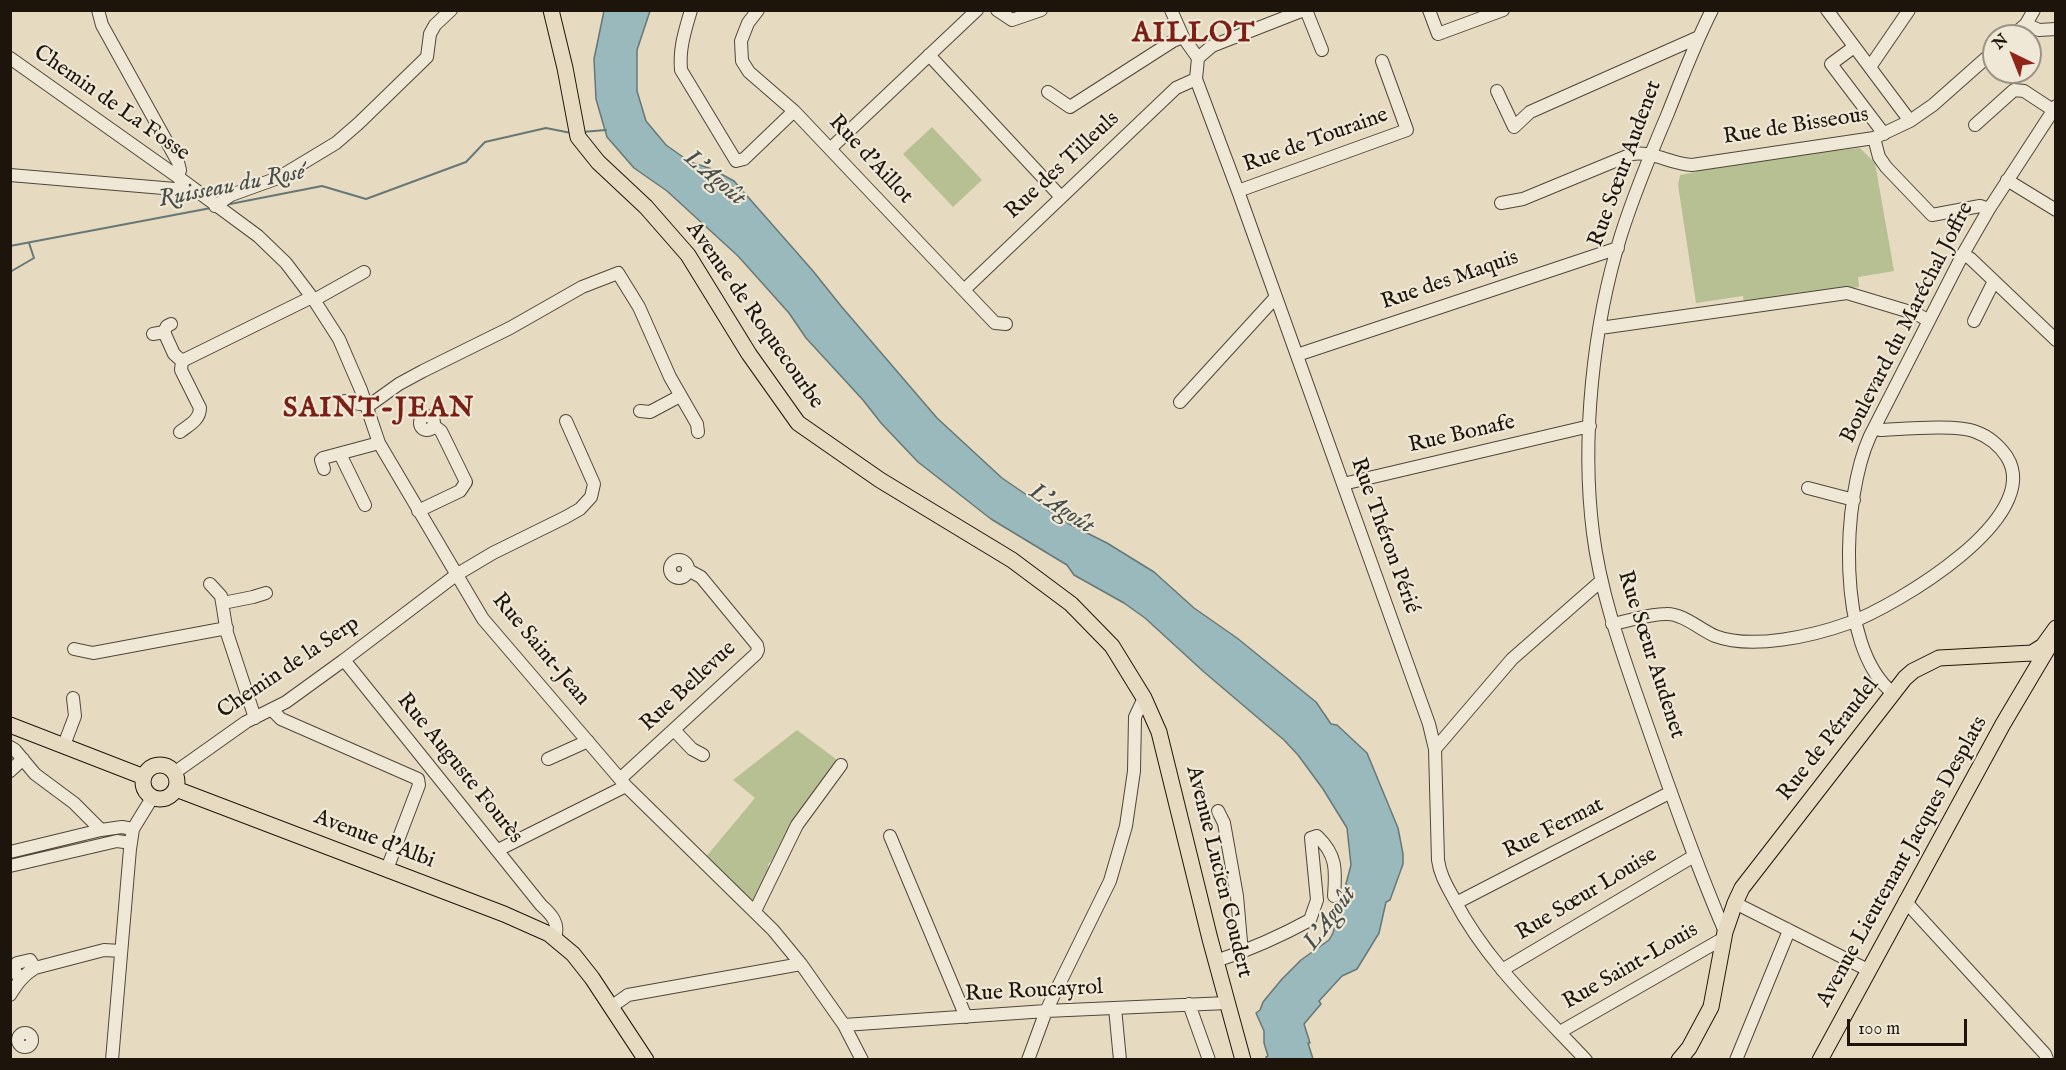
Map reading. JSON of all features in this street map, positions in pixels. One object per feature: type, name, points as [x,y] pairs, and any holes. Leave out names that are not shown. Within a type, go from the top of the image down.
[{"type":"main road","name":"Avenue de Roquecourbe","points":[[551,10],[577,132],[598,162],[646,207],[688,255],[749,354],[798,423],[880,480],[1012,560],[1071,604],[1112,646],[1144,698]]},
{"type":"main road","name":"Rue de Péraudel","points":[[1724,935],[1735,903],[1748,880],[1893,693],[1913,671],[1939,658],[2032,652],[2043,646],[2055,628]]},
{"type":"main road","name":"Avenue Lieutenant Jacques Desplats","points":[[1820,1059],[2055,634]]},
{"type":"main road","points":[[2021,654],[2030,662],[2032,668],[2025,686]]},
{"type":"main road","name":"Avenue Lucien Coudert","points":[[1144,698],[1159,732],[1243,1059]]},
{"type":"main road","points":[[10,725],[144,777]]},
{"type":"main road","points":[[166,766],[174,773],[177,781],[176,789],[168,797],[152,798],[146,792],[144,777],[150,768],[166,766]]},
{"type":"main road","name":"Avenue d'Albi","points":[[176,789],[387,869],[555,938],[579,962],[646,1059]]},
{"type":"main road","points":[[1679,1059],[1689,1048],[1711,1007],[1724,935]]},
{"type":"street","points":[[10,175],[175,189],[183,181],[178,162],[102,25],[98,10]]},
{"type":"street","points":[[214,205],[231,195],[278,178],[336,143],[427,57],[430,34],[435,25],[452,10]]},
{"type":"street","points":[[691,10],[681,42],[681,70],[736,161],[744,159],[794,111]]},
{"type":"street","name":"Rue d'Aillot","points":[[758,10],[748,23],[741,41],[742,61],[749,72],[794,111],[831,148],[995,323],[1006,324]]},
{"type":"street","points":[[831,148],[977,10]]},
{"type":"street","points":[[997,10],[1011,20],[1021,13],[1041,10]]},
{"type":"street","points":[[1171,10],[1177,16],[1183,37],[1198,58],[1212,46],[1305,10],[1322,50]]},
{"type":"street","points":[[1429,10],[1438,34],[1503,10]]},
{"type":"street","name":"Rue Sœur Audenet","points":[[1712,10],[1651,154],[1618,248],[1596,344],[1588,462],[1591,510],[1601,581],[1612,624],[1724,935]]},
{"type":"street","points":[[1827,10],[1910,121]]},
{"type":"street","points":[[1870,67],[1909,10]]},
{"type":"street","points":[[2026,24],[2034,10]]},
{"type":"street","points":[[2026,24],[2055,21]]},
{"type":"street","points":[[1048,92],[1070,107],[1173,41],[1183,37]]},
{"type":"street","points":[[1497,91],[1514,127],[1530,112],[1699,37]]},
{"type":"street","points":[[1854,46],[1831,64],[1879,136],[1879,157],[1886,167],[1932,215],[1980,206],[1989,209]]},
{"type":"street","points":[[929,56],[1061,197]]},
{"type":"street","name":"Chemin de La Fosse","points":[[10,58],[183,181]]},
{"type":"street","name":"Rue Théron Périé","points":[[1198,58],[1196,79],[1429,724],[1435,749],[1439,872],[1485,950],[1586,1059]]},
{"type":"street","name":"Rue de Touraine","points":[[1238,191],[1407,130],[1382,61]]},
{"type":"street","name":"Rue de Bisseous","points":[[1651,154],[1678,164],[1692,165],[1879,136],[1910,121],[1933,105],[1982,62]]},
{"type":"street","name":"Rue des Tilleuls","points":[[964,290],[1176,88],[1196,79]]},
{"type":"street","points":[[1975,125],[2014,90],[2024,91],[2054,110]]},
{"type":"street","name":"Boulevard du Maréchal Joffre","points":[[1893,693],[1880,679],[1866,657],[1855,620],[1851,591],[1849,556],[1854,500],[1862,458],[1963,254],[2007,180],[2054,110]]},
{"type":"street","points":[[1501,203],[1523,199],[1632,154],[1651,154]]},
{"type":"street","points":[[2007,180],[2055,210]]},
{"type":"street","name":"Rue Saint-Jean","points":[[183,181],[274,250],[313,299],[339,339],[367,404],[379,443],[483,619],[623,782],[773,930],[801,964],[844,1025],[862,1059]]},
{"type":"street","name":"Rue des Maquis","points":[[1297,355],[1618,248]]},
{"type":"street","points":[[1963,254],[2055,340]]},
{"type":"street","points":[[182,361],[313,299],[364,272]]},
{"type":"street","points":[[345,401],[367,404],[423,370],[510,328],[582,287],[618,273],[639,307],[680,396],[697,424],[698,432]]},
{"type":"street","points":[[948,273],[964,278],[977,277]]},
{"type":"street","points":[[1974,321],[1994,281]]},
{"type":"street","points":[[1600,328],[1846,293],[1917,315],[1929,321]]},
{"type":"street","points":[[1180,402],[1275,298]]},
{"type":"street","points":[[163,330],[174,354],[182,361]]},
{"type":"street","points":[[180,432],[195,421],[200,412],[181,370],[182,361]]},
{"type":"street","points":[[640,411],[650,412],[680,396]]},
{"type":"street","name":"Chemin de la Serp","points":[[174,773],[246,722],[272,710],[344,660],[456,575],[493,553],[580,509],[591,497],[594,484],[566,421]]},
{"type":"street","points":[[418,511],[460,491],[466,482],[441,431],[433,425]]},
{"type":"street","name":"Rue Bonafe","points":[[1343,484],[1590,426]]},
{"type":"street","points":[[1612,624],[1668,613],[1716,636],[1744,641],[1788,640],[1870,614],[1966,552],[2004,510],[2012,492],[2013,467],[2002,450],[1975,431],[1960,428],[1880,430],[1875,428]]},
{"type":"street","points":[[324,469],[321,460],[323,458],[379,443]]},
{"type":"street","points":[[340,454],[365,505]]},
{"type":"street","points":[[1808,488],[1854,500]]},
{"type":"street","name":"Rue Bellevue","points":[[498,850],[623,782],[674,729],[756,654],[757,645],[701,577],[688,570]]},
{"type":"street","points":[[1435,749],[1512,659],[1601,581]]},
{"type":"street","points":[[210,584],[221,596],[227,628],[255,718]]},
{"type":"street","points":[[223,603],[266,593]]},
{"type":"street","points":[[1587,594],[1605,596]]},
{"type":"street","points":[[74,649],[93,653],[227,628]]},
{"type":"street","name":"Rue Auguste Fourès","points":[[344,660],[550,914],[556,924],[555,938]]},
{"type":"street","points":[[64,746],[75,716],[73,698]]},
{"type":"street","points":[[1029,1059],[1046,1011],[1110,881],[1126,826],[1134,771],[1135,717],[1144,698]]},
{"type":"street","points":[[272,710],[280,719],[418,778],[419,785],[387,869]]},
{"type":"street","points":[[674,729],[692,749],[703,755]]},
{"type":"street","points":[[548,759],[588,741]]},
{"type":"street","points":[[10,747],[41,779],[65,796],[101,830]]},
{"type":"street","points":[[10,771],[23,759]]},
{"type":"street","points":[[755,911],[797,825],[841,765]]},
{"type":"street","name":"Rue Fermat","points":[[1456,903],[1671,792]]},
{"type":"street","points":[[112,1059],[133,829],[152,798]]},
{"type":"street","points":[[81,810],[83,835],[87,848]]},
{"type":"street","points":[[1218,811],[1224,823],[1237,896],[1242,953]]},
{"type":"street","points":[[10,852],[101,830],[122,827],[133,829]]},
{"type":"street","points":[[890,836],[966,1017]]},
{"type":"street","points":[[1216,961],[1270,941],[1310,920],[1317,900],[1311,838],[1317,836],[1325,844],[1332,857],[1336,870],[1334,896]]},
{"type":"street","points":[[10,866],[117,841],[131,843]]},
{"type":"street","name":"Rue Sœur Louise","points":[[1502,970],[1694,856]]},
{"type":"street","points":[[1905,902],[2045,1054],[2046,1059],[2055,1056]]},
{"type":"street","points":[[1735,903],[1866,969],[1867,973]]},
{"type":"street","points":[[540,930],[545,920],[541,905]]},
{"type":"street","points":[[1736,1059],[1788,933],[1787,929]]},
{"type":"street","name":"Rue Saint-Louis","points":[[1560,1032],[1724,935]]},
{"type":"street","points":[[10,995],[27,972],[35,968],[104,950],[121,951]]},
{"type":"street","points":[[610,1006],[628,995],[801,964]]},
{"type":"street","name":"Rue Roucayrol","points":[[844,1025],[1046,1011],[1227,1003]]},
{"type":"street","points":[[1189,1004],[1209,1059]]},
{"type":"street","points":[[1114,1008],[1120,1059]]},
{"type":"street","points":[[1570,1042],[1570,1059]]},
{"type":"green space","points":[[932,127],[982,180],[953,207],[903,154]]},
{"type":"green space","points":[[1839,145],[1840,150],[1860,148],[1875,163],[1894,271],[1858,277],[1859,287],[1744,304],[1743,296],[1696,303],[1678,185],[1680,175],[1696,172],[1700,167]]},
{"type":"green space","points":[[797,730],[840,762],[795,824],[790,825],[776,858],[768,864],[769,868],[753,901],[705,858],[755,798],[733,780]]},
{"type":"water","name":"L'Agoût","points":[[604,11],[650,11],[637,50],[637,91],[646,121],[666,145],[690,162],[712,169],[734,181],[937,418],[1002,478],[1069,524],[1107,543],[1154,572],[1194,608],[1237,638],[1316,702],[1331,724],[1337,725],[1367,753],[1398,828],[1403,864],[1390,900],[1386,902],[1379,933],[1357,969],[1342,976],[1319,1001],[1321,1004],[1304,1024],[1313,1059],[1266,1059],[1268,1056],[1264,1043],[1264,1031],[1256,1013],[1282,979],[1301,960],[1329,940],[1333,933],[1351,865],[1347,828],[1323,789],[1284,740],[1145,618],[1124,603],[1074,575],[1067,565],[991,519],[918,462],[806,338],[789,313],[738,256],[667,191],[634,168],[607,137],[596,99],[594,59]]},
{"type":"waterway","name":"Ruisseau du Rosé","points":[[225,205],[322,186],[366,199],[466,162],[485,142],[546,128],[571,133]]},
{"type":"waterway","name":"Ruisseau du Rosé","points":[[582,132],[606,130]]},
{"type":"waterway","name":"Ruisseau du Rosé","points":[[10,246],[211,208]]},
{"type":"waterway","points":[[10,272],[34,258],[29,243]]},
{"type":"district","name":"AILLOT","points":[[1194,35]]},
{"type":"district","name":"SAINT-JEAN","points":[[379,410]]}]
